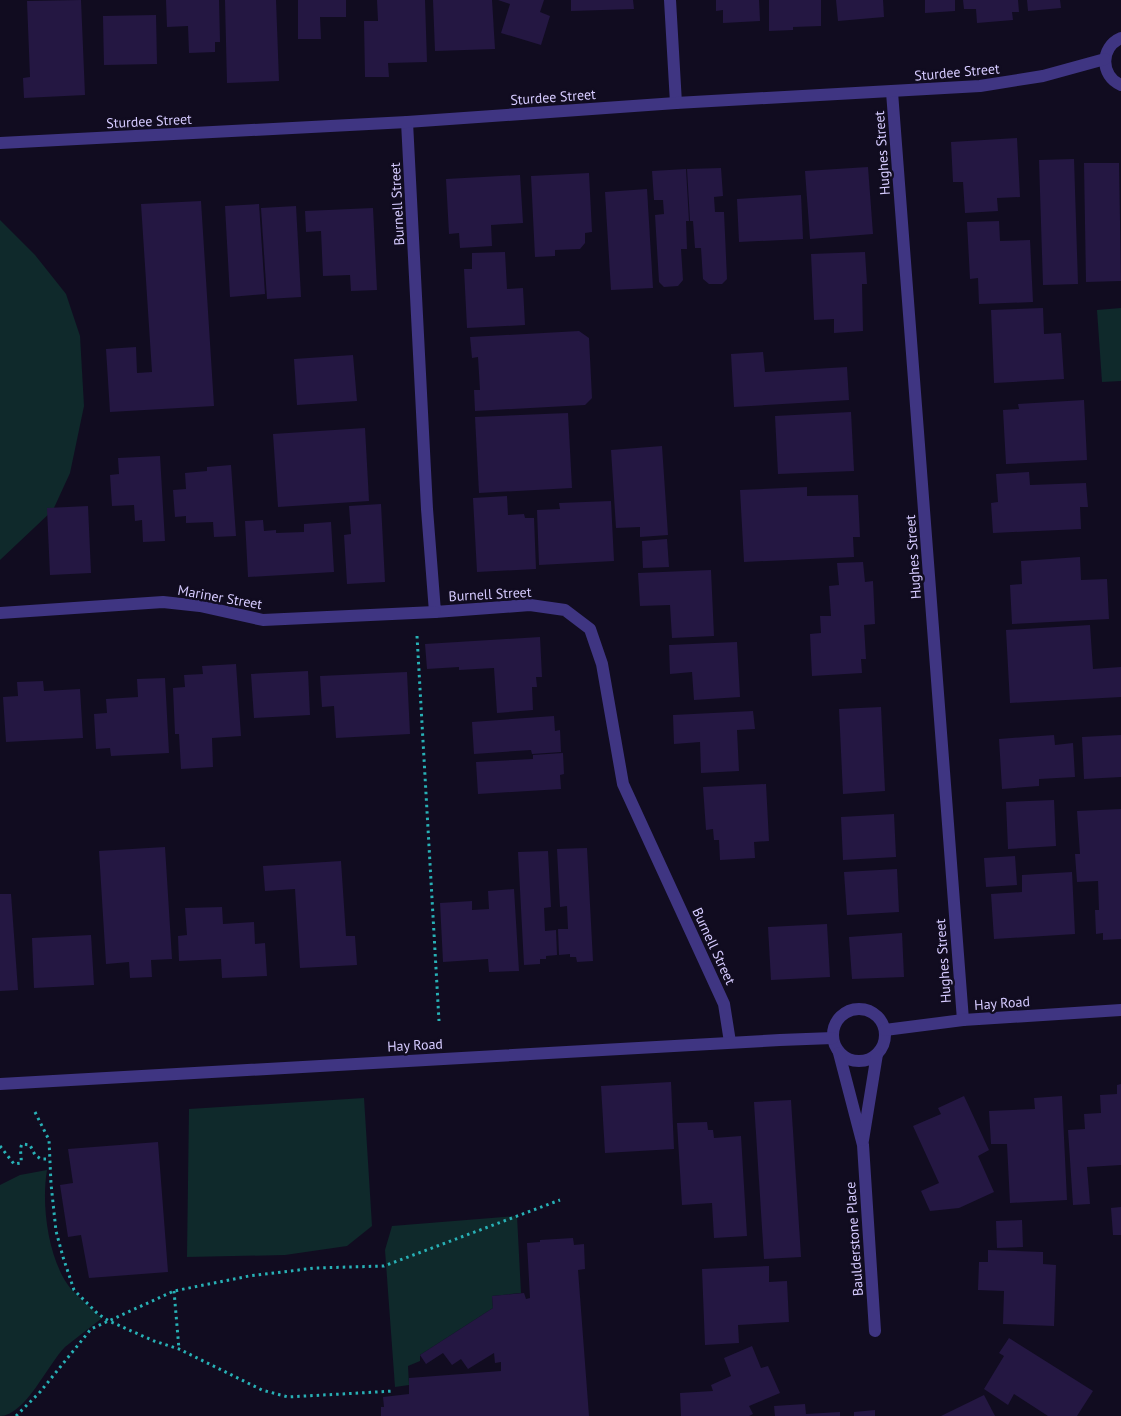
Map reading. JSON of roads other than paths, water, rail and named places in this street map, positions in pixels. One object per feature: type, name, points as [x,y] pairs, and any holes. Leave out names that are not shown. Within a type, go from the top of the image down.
[{"type":"street","points":[[670,0],[676,103]]},
{"type":"street","points":[[1121,38],[1108,48],[1105,59],[1106,69],[1110,77],[1121,85]]},
{"type":"street","name":"Sturdee Street","points":[[0,143],[408,122],[676,103],[980,86],[1043,76],[1105,59]]},
{"type":"street","name":"Hughes Street","points":[[892,92],[963,1020]]},
{"type":"street","name":"Burnell Street","points":[[408,122],[426,510],[435,612],[530,606],[565,610],[590,629],[602,664],[623,784],[724,1004],[730,1042]]},
{"type":"street","name":"Mariner Street","points":[[0,613],[163,602],[200,606],[263,620],[435,612]]},
{"type":"street","points":[[850,1010],[868,1010],[882,1022],[885,1030],[882,1048],[870,1059],[861,1062],[853,1061],[839,1053],[832,1038],[836,1021],[842,1014],[850,1010]]},
{"type":"street","name":"Hay Road","points":[[885,1030],[963,1020],[1121,1010]]},
{"type":"street","name":"Hay Road","points":[[0,1084],[730,1042],[832,1038]]},
{"type":"street","name":"Baulderstone Place","points":[[839,1053],[863,1145],[874,1331]]},
{"type":"street","name":"Baulderstone Place","points":[[863,1145],[877,1054]]}]
